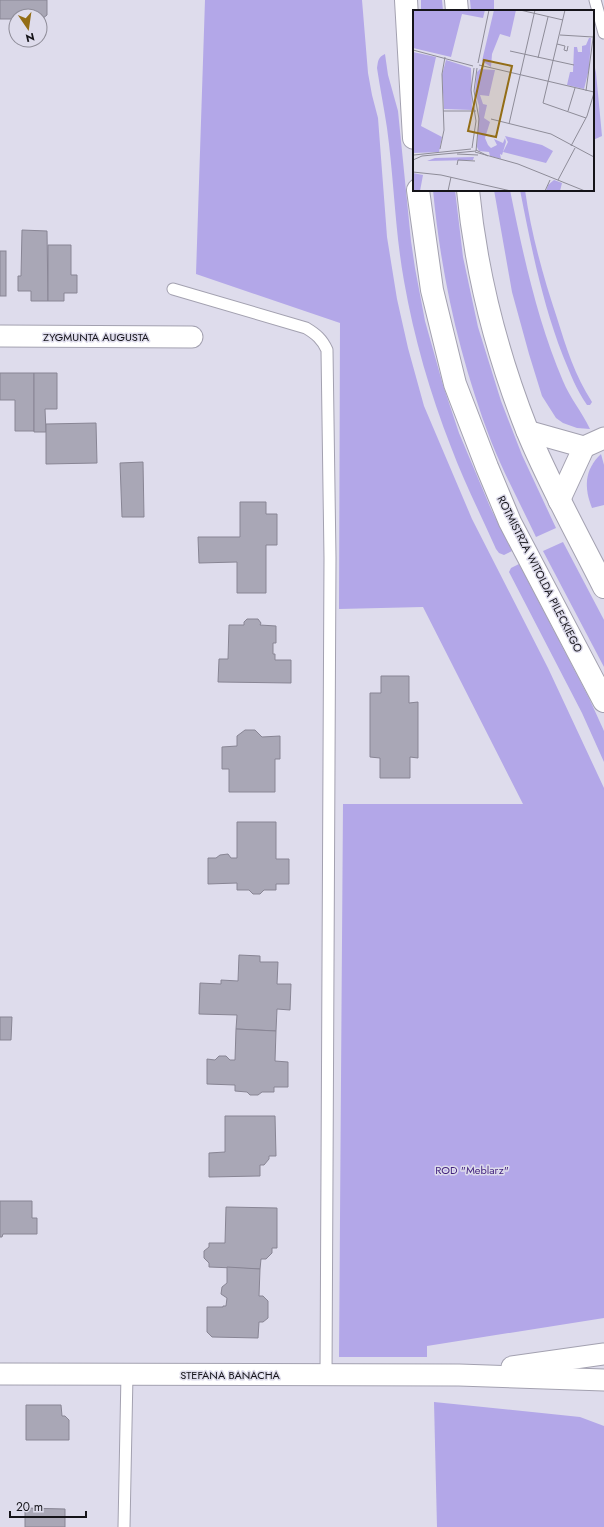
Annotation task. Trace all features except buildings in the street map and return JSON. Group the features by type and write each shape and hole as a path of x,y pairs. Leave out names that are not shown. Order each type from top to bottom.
{"main road":[{"path":"406,0 413,121"},
{"path":"456,0 457,10"},
{"name":"ROTMISTRZA WITOLDA PILECKIEGO","path":"418,191 432,290 455,384 510,522 604,701"},
{"path":"468,191 475,243 486,295 505,370 528,431 559,501 604,587"}],"street":[{"name":"ZYGMUNTA AUGUSTA","path":"0,336 192,337"},
{"path":"528,431 584,447 604,438"},
{"path":"559,501 584,447"},
{"name":"STEFANA BANACHA","path":"459,1375 604,1354"},
{"name":"STEFANA BANACHA","path":"0,1374 459,1375 604,1380"}],"lane":[{"path":"595,0 604,33"},
{"path":"173,289 306,328 322,341 327,354 330,577 326,1375"},
{"path":"124,1527 127,1374"}],"green space":[{"name":"ROD \"Meblarz\"","path":"205,0 362,0 368,73 378,118 387,237 397,299 408,348 424,406 472,519 548,668 604,788 604,1318 427,1346 427,1357 339,1357 343,804 523,804 423,607 339,609 340,323 196,274"},
{"path":"421,0 442,0 443,10 421,10"},
{"path":"470,0 494,0 494,10 471,10"},
{"path":"385,54 388,75 398,111 411,241 425,321 443,385 459,433 491,509 512,551 504,555 499,553 496,549 467,486 443,427 418,344 408,302 401,262 386,120 377,68 378,61"},
{"path":"594,63 596,73 602,136 594,140"},
{"path":"433,191 455,191 463,257 478,327 501,401 522,455 556,528 536,537 496,453 470,380 453,317 441,254"},
{"path":"494,191 510,191 538,311 554,358 566,387 590,429 577,428 563,423 556,418 542,396 512,292"},
{"path":"520,191 525,191 534,238 547,286 572,361 592,402 590,405 587,405 576,387 563,356 549,315 528,232"},
{"path":"601,454 604,465 604,505 592,508 589,501 587,480 591,466"},
{"path":"563,542 604,620 604,667 543,551"},
{"path":"519,564 589,698 604,731 604,762 582,713 509,572 511,568"},
{"path":"434,1402 580,1417 604,1426 604,1527 437,1527"}]}
